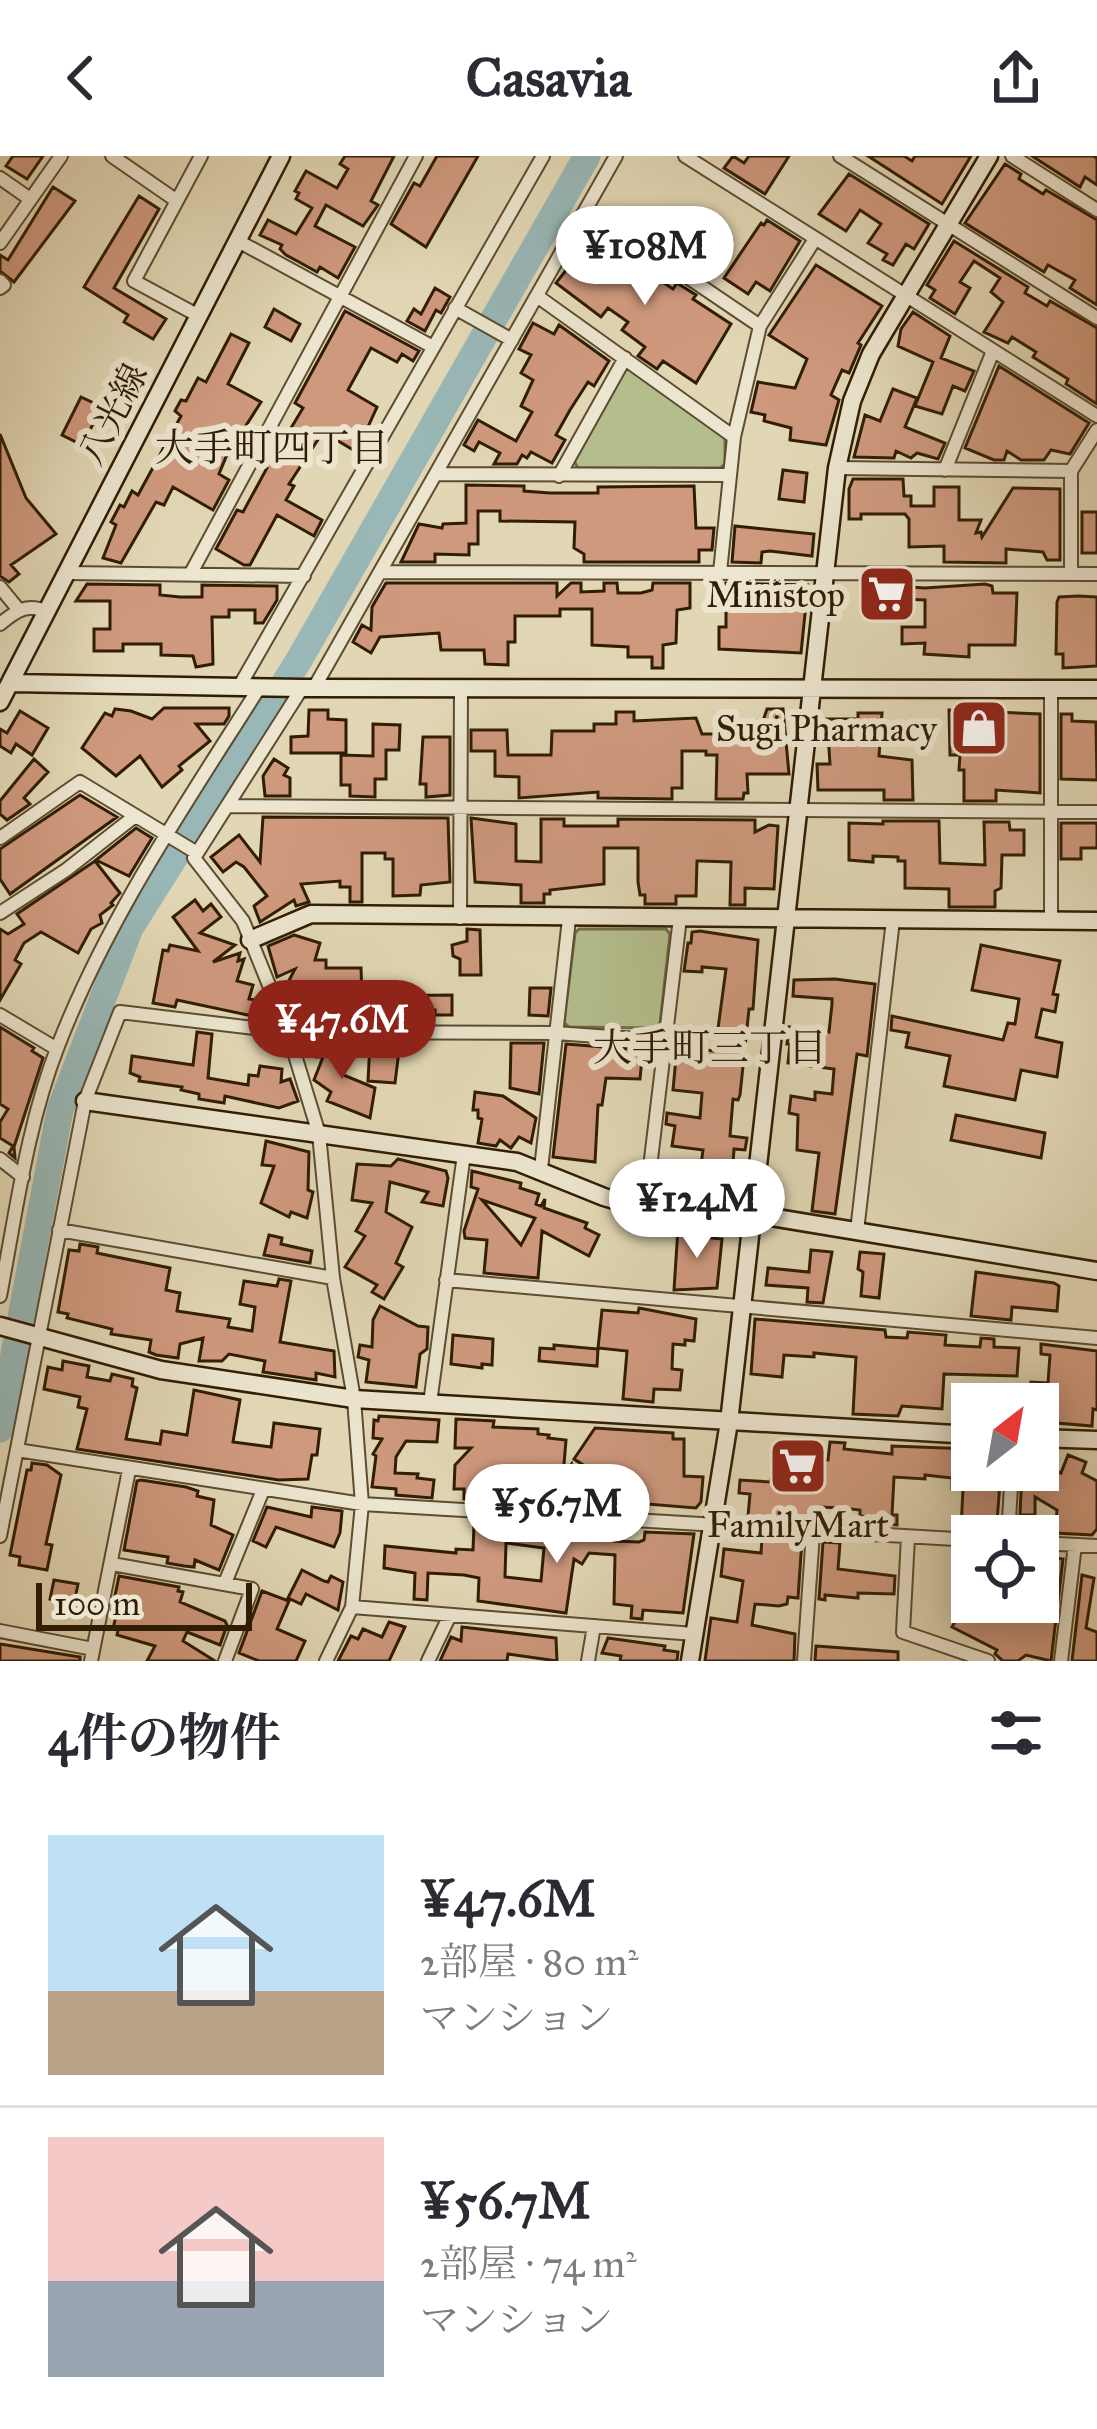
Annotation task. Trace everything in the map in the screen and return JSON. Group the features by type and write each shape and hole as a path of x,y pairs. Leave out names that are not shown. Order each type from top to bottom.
{"street":[{"path":"0,243 61,156"},
{"path":"112,156 177,201"},
{"path":"199,316 134,281 200,156"},
{"path":"191,573 416,156"},
{"path":"239,687 433,347 459,311 543,156"},
{"path":"326,1661 352,1607 362,1504 354,1399 333,1278 320,1134 288,1032 243,921 193,852 308,688 381,572 616,156"},
{"path":"685,156 1097,416"},
{"path":"840,156 1097,318"},
{"path":"690,1661 729,1422 837,468 852,401 871,354 989,156"},
{"path":"1012,156 1097,209"},
{"name":"八光線","path":"0,702 279,157"},
{"path":"0,178 30,200"},
{"path":"587,209 760,326"},
{"path":"720,572 734,437 760,326 815,239"},
{"path":"238,241 433,347"},
{"path":"537,296 734,437"},
{"path":"459,311 509,339"},
{"path":"945,470 993,350"},
{"path":"559,476 625,358"},
{"path":"1072,573 1071,471 1097,430"},
{"path":"837,468 1071,471"},
{"path":"436,474 729,475"},
{"path":"381,572 1097,574"},
{"path":"68,573 304,576"},
{"path":"0,587 17,610"},
{"path":"0,624 17,610 34,606 48,612"},
{"path":"11,683 259,688 1097,689"},
{"path":"460,918 461,687"},
{"path":"0,1296 5,1243 57,1048 113,920 170,837 259,688"},
{"path":"1051,689 1051,920"},
{"path":"0,838 80,782 193,852"},
{"path":"227,806 1097,812"},
{"path":"0,913 135,816"},
{"path":"250,940 311,914 1097,921"},
{"path":"645,1209 680,918"},
{"path":"541,1169 569,919"},
{"path":"856,1231 893,920"},
{"path":"0,1536 35,1336 85,1101 120,1012 288,1032 556,1034 665,1041"},
{"path":"0,1015 57,1048"},
{"path":"85,1101 464,1154 541,1169 604,1198 645,1209 735,1219 753,1214 1097,1271"},
{"path":"430,1402 464,1154"},
{"path":"0,1159 23,1177"},
{"path":"59,1231 333,1278"},
{"path":"446,1280 1097,1338"},
{"path":"1,1326 161,1370 354,1399 951,1434"},
{"path":"1059,1439 1097,1441"},
{"path":"17,1450 362,1504 951,1539"},
{"path":"0,1631 92,1655 129,1470"},
{"path":"225,1583 263,1490"},
{"path":"804,1661 813,1533"},
{"path":"908,1537 903,1632 988,1661"},
{"path":"1059,1545 1097,1546"},
{"path":"1061,1661 1075,1545"},
{"path":"112,1564 252,1589 227,1660"},
{"path":"352,1607 694,1634"},
{"path":"428,1661 450,1615"},
{"path":"588,1661 594,1626"}],"green space":[{"path":"630,369 725,438 725,464 720,468 578,468 573,459 624,370"},
{"path":"579,929 666,929 670,934 660,1024 655,1028 569,1027 564,1023"}],"building":[{"path":"13,156 43,156 27,179 6,166"},
{"path":"345,156 394,156 371,201 378,205 363,226 326,205 315,226 355,247 338,278 286,255 282,245 260,235 268,220 296,234 312,208 296,199 299,193 295,191 306,171 337,188 348,169 340,164"},
{"path":"437,156 478,156 426,247 391,224 414,183 420,186"},
{"path":"733,156 744,163 749,156 789,156 765,194 724,168"},
{"path":"868,156 904,156 912,161 915,156 971,156 942,204"},
{"path":"1032,156 1093,156 1097,158 1097,185 1085,177 1080,187"},
{"path":"1005,164 1043,194 1046,190 1097,220 1097,305 1070,288 1075,280 1048,265 1044,272 965,223"},
{"path":"849,174 929,224 914,249 906,244 893,265 883,260 887,254 868,243 881,224 860,210 846,231 819,214"},
{"path":"53,187 75,201 14,282 0,271 0,255 8,260"},
{"path":"139,196 159,209 114,288 166,319 153,339 124,322 128,315 84,287"},
{"path":"767,220 800,241 770,291 756,282 748,294 724,278"},
{"path":"587,228 617,242 612,252 634,267 630,274 651,289 658,279 673,289 677,283 731,324 696,383 663,361 657,369 638,356 645,347 622,330 628,322 608,308 601,317 556,283 582,250 577,247"},
{"path":"954,241 1028,287 1025,293 1047,306 1050,301 1097,328 1097,404 1033,357 1036,352 1012,337 1008,343 984,332 1003,302 991,292 1000,278 974,261 960,282 970,288 955,314 930,298 935,290 927,285"},
{"path":"816,265 882,306 858,343 849,373 842,370 831,395 839,400 826,445 790,440 791,428 751,412 758,382 795,388 807,359 769,335"},
{"path":"435,288 450,297 425,331 407,321 414,309 421,314"},
{"path":"274,309 300,324 291,341 265,327"},
{"path":"345,311 419,351 413,361 402,354 397,362 371,348 348,390 377,407 367,429 373,432 360,454 323,432 289,484 294,486 286,500 322,520 314,536 277,515 250,565 244,565 216,549 267,468 262,464 278,434 285,438 303,408 295,403"},
{"path":"913,312 950,336 941,358 974,371 965,391 953,386 942,414 915,406 933,362 898,346 901,329"},
{"path":"533,323 554,334 559,325 609,361 594,386 588,382 556,435 565,440 552,463 531,452 517,464 494,464 500,453 479,442 474,451 464,445 478,420 516,441 532,412 521,406 533,380 521,373 531,355 519,349"},
{"path":"231,334 249,343 228,384 261,402 226,457 219,474 229,480 213,510 173,487 164,505 156,502 121,563 103,558 120,505 124,507 132,491 138,495 181,416 175,411 181,400 186,401 198,378 206,382"},
{"path":"999,366 1089,423 1070,454 1051,450 1044,460 1021,460 1007,451 1004,460 994,460 965,448"},
{"path":"893,389 917,398 905,427 945,443 938,459 917,453 911,458 896,451 894,458 854,457 865,415 880,421"},
{"path":"81,397 102,407 82,445 62,435"},
{"path":"0,434 26,498 56,534 11,565 19,574 9,582 0,576"},
{"path":"783,470 807,473 804,502 779,499"},
{"path":"853,479 903,479 904,496 911,496 911,506 934,506 934,487 959,487 959,520 981,520 976,533 981,532 982,537 1013,488 1060,489 1060,560 1047,560 1043,552 1006,549 1006,563 944,562 944,546 909,547 905,514 861,514 861,519 849,519"},
{"path":"466,485 524,486 524,491 550,493 598,493 598,487 694,486 696,528 714,528 712,550 699,550 699,562 584,562 584,554 574,548 575,522 500,521 500,511 478,511 478,544 469,544 469,555 435,554 435,562 401,562 419,524 442,528 443,524 466,523"},
{"path":"1082,512 1097,512 1097,553 1082,553"},
{"path":"735,526 814,534 812,556 770,551 762,552 761,563 732,562"},
{"path":"386,583 557,583 557,596 571,583 581,583 581,592 604,591 604,583 617,583 618,593 641,593 652,590 653,583 690,583 690,608 677,610 676,643 663,645 663,668 652,668 652,657 628,657 628,647 592,645 592,609 560,609 560,616 515,616 515,642 508,642 508,665 485,664 484,650 441,650 439,633 380,637 371,653 353,642 362,625 371,630 372,607"},
{"path":"726,583 808,585 801,653 719,649 719,627 726,627"},
{"path":"87,584 160,585 160,595 180,597 202,597 202,585 277,586 277,600 263,623 255,623 255,610 229,610 229,617 212,617 213,664 196,667 193,656 161,655 161,644 123,644 123,651 94,651 94,629 110,629 110,601 76,601"},
{"path":"864,584 925,588 985,584 992,586 993,593 1017,593 1015,645 969,645 969,657 924,654 925,643 902,644 902,627 925,627 925,600 902,599 902,608 865,608"},
{"path":"1059,597 1097,597 1097,666 1063,668 1063,654 1056,654 1057,602"},
{"path":"164,708 229,708 229,716 224,724 196,724 210,741 162,787 140,756 116,776 82,748 105,713 131,711 152,719"},
{"path":"767,709 783,709 789,774 747,774 748,793 743,799 716,799 717,755 706,755 706,751 682,751 682,788 672,788 672,799 598,798 598,792 519,798 519,777 495,776 495,751 471,751 471,730 507,730 508,755 551,755 552,731 594,731 594,724 616,724 616,712 634,712 634,721 696,718 702,734 736,734 737,721 763,721"},
{"path":"309,710 328,710 328,719 346,720 346,753 291,753 291,737 308,736"},
{"path":"949,710 1040,714 1040,793 996,790 996,801 964,801 960,755 950,755"},
{"path":"20,711 48,728 32,755 16,744 11,753 0,746 0,729 7,733"},
{"path":"858,713 882,713 879,756 912,760 913,800 884,800 884,790 818,790 817,764 830,764 827,719 858,719"},
{"path":"1061,714 1072,714 1072,721 1096,722 1097,780 1061,779"},
{"path":"373,724 400,725 399,750 386,750 386,779 375,779 375,797 350,796 350,785 341,785 341,755 373,756"},
{"path":"423,737 450,737 450,795 426,797 426,784 420,784"},
{"path":"34,759 48,772 24,798 30,804 7,820 0,814 0,801"},
{"path":"274,759 288,768 284,775 290,778 290,796 265,796 263,776"},
{"path":"80,795 117,817 10,894 0,879 0,849"},
{"path":"263,817 448,818 450,882 421,885 420,895 393,896 393,859 385,859 385,853 362,853 362,902 350,902 350,887 340,887 340,881 301,884 309,902 296,906 294,900 260,922 254,906 267,896 244,867 236,862 223,872 211,857 239,835 260,862"},
{"path":"471,818 516,824 516,861 541,862 541,819 564,819 564,826 618,826 618,819 755,820 755,832 778,826 774,889 745,888 745,905 730,905 731,862 697,861 696,896 676,896 676,904 645,904 638,882 638,848 604,848 604,884 550,890 544,894 544,903 521,903 521,885 475,882"},
{"path":"939,821 940,863 985,865 984,822 1009,822 1010,830 1024,830 1024,855 1002,855 995,907 949,907 949,889 905,888 905,861 898,857 849,860 849,823"},
{"path":"1061,823 1097,823 1097,848 1081,848 1081,859 1061,859"},
{"path":"136,828 152,838 129,876 96,860"},
{"path":"95,861 120,893 100,915 102,923 91,929 78,953 41,932 24,943 15,960 21,964 0,1000 0,929 8,934 24,924 17,914"},
{"path":"195,900 203,911 211,904 221,917 200,933 235,945 213,962 240,953 238,961 244,959 237,981 253,985 249,999 264,1001 262,1018 177,1000 175,1007 153,1003 163,950 168,951 170,945 198,951 173,917"},
{"path":"467,929 480,930 481,975 460,975 460,959 453,956 452,945 467,941"},
{"path":"692,932 758,940 753,1009 749,1009 740,1095 733,1099 730,1136 747,1138 745,1150 734,1149 732,1177 741,1178 739,1197 727,1199 697,1195 703,1150 672,1146 675,1126 666,1124 667,1113 700,1118 702,1093 673,1090 677,1047 715,1051 726,969 684,971"},
{"path":"294,935 320,943 315,960 326,960 326,968 361,968 362,996 452,995 452,1015 398,1010 398,1015 351,1015 348,994 321,994 320,1007 304,1007 304,1016 293,1016 291,999 283,992 295,969 277,977 268,946"},
{"path":"981,945 1060,961 1053,994 1058,995 1055,1012 1042,1009 1036,1037 1062,1043 1057,1077 1021,1070 1015,1100 944,1086 950,1056 906,1047 909,1033 891,1030 892,1016 1003,1040 1008,1023 1015,1024 1019,999 972,990"},
{"path":"794,980 875,984 867,1056 857,1054 835,1214 812,1211 819,1153 797,1150 798,1115 789,1113 791,1096 815,1100 815,1092 832,1094 834,1069 788,1063 787,1044 789,1027 829,1032 832,999 793,996"},
{"path":"530,988 551,988 548,1016 529,1015"},
{"path":"0,1027 43,1058 14,1147 15,1158 9,1153 13,1146 0,1138 0,1122 8,1109 0,1104"},
{"path":"197,1032 212,1034 208,1078 248,1085 249,1075 258,1076 260,1066 282,1069 281,1082 290,1079 298,1101 279,1108 225,1096 224,1103 199,1099 199,1094 182,1087 139,1081 140,1077 130,1073 132,1056 193,1065"},
{"path":"316,1043 341,1043 341,1074 375,1088 370,1118 327,1101 331,1092 314,1080 323,1057 316,1057"},
{"path":"370,1043 400,1043 395,1083 368,1081"},
{"path":"511,1043 544,1043 539,1094 510,1088"},
{"path":"566,1044 653,1051 653,1058 642,1058 640,1079 606,1078 602,1105 598,1105 595,1162 553,1157"},
{"path":"475,1092 503,1096 536,1118 531,1143 519,1137 511,1148 500,1140 496,1146 478,1143 482,1119 473,1110"},
{"path":"956,1115 1045,1133 1041,1158 951,1140"},
{"path":"266,1141 309,1152 308,1190 313,1192 307,1218 291,1212 289,1217 261,1203 274,1166 262,1165"},
{"path":"398,1159 446,1171 448,1178 443,1206 422,1202 428,1192 390,1182 386,1212 412,1227 396,1263 403,1267 384,1299 372,1292 377,1285 345,1267 365,1236 356,1231 372,1203 352,1200 357,1164 391,1166"},
{"path":"472,1171 521,1183 520,1188 539,1194 536,1204 541,1206 545,1199 544,1208 587,1223 585,1228 599,1235 589,1256 542,1231 538,1278 484,1273 487,1240 465,1238 478,1189 471,1187","holes":["482,1200 535,1218 521,1245"]},
{"path":"678,1228 692,1229 691,1236 722,1239 717,1288 674,1290"},
{"path":"269,1235 282,1238 281,1244 312,1251 310,1263 264,1255"},
{"path":"80,1244 98,1247 97,1253 170,1268 166,1290 180,1293 177,1311 230,1319 228,1327 252,1331 255,1307 240,1304 244,1281 277,1286 279,1279 291,1281 280,1342 334,1351 335,1377 316,1373 316,1380 263,1372 265,1361 229,1354 222,1361 199,1361 203,1338 180,1344 178,1358 156,1355 149,1352 151,1340 111,1334 112,1329 67,1318 68,1314 58,1312 69,1250 79,1251"},
{"path":"811,1250 832,1252 823,1303 807,1302 808,1288 766,1285 768,1268 809,1272"},
{"path":"860,1252 884,1254 879,1298 861,1296"},
{"path":"976,1272 1054,1283 1059,1286 1057,1311 1012,1307 1011,1320 971,1316"},
{"path":"380,1306 428,1327 416,1387 366,1382 369,1360 358,1357 360,1345 372,1347 373,1320"},
{"path":"639,1308 696,1319 694,1341 673,1344 672,1369 682,1370 680,1390 654,1389 653,1402 623,1399 627,1351 598,1348 602,1310 638,1313"},
{"path":"755,1319 885,1330 886,1337 907,1338 908,1332 946,1335 945,1345 980,1347 981,1338 994,1339 994,1347 1019,1348 1017,1376 944,1374 942,1409 902,1406 898,1416 853,1414 856,1357 784,1355 782,1377 751,1374"},
{"path":"453,1335 493,1339 492,1365 451,1364"},
{"path":"1041,1344 1097,1351 1097,1410 1093,1409 1092,1426 1059,1423 1059,1383 1048,1383 1050,1355 1041,1354"},
{"path":"554,1345 598,1349 597,1366 539,1361 540,1348 554,1349"},
{"path":"63,1361 89,1366 87,1377 110,1381 112,1374 133,1379 132,1386 137,1388 126,1439 160,1444 162,1431 187,1435 194,1390 240,1400 233,1442 271,1447 274,1423 320,1429 308,1479 279,1480 77,1449 87,1409 78,1407 80,1397 44,1389 48,1367 62,1370"},
{"path":"379,1416 439,1420 437,1442 406,1441 396,1457 395,1473 434,1480 432,1498 372,1487 373,1454 382,1439 373,1438 374,1420"},
{"path":"456,1419 538,1429 538,1434 548,1438 566,1440 563,1476 571,1465 569,1487 622,1490 574,1459 595,1428 673,1433 673,1439 684,1439 684,1476 703,1477 701,1502 696,1508 623,1502 622,1509 464,1499 464,1489 454,1489 455,1465 471,1448 455,1448"},
{"path":"830,1442 845,1443 844,1449 892,1454 892,1446 951,1448 951,1478 894,1477 892,1515 897,1515 897,1525 842,1508 820,1507 819,1520 748,1516 750,1494 739,1493 740,1480 770,1482 778,1458 828,1460"},
{"path":"1068,1455 1086,1462 1082,1473 1097,1481 1097,1529 1092,1535 1059,1533 1057,1510 1035,1497 1035,1515 1020,1515 1021,1491 1059,1491"},
{"path":"32,1463 47,1465 61,1475 46,1544 52,1545 47,1570 19,1565 20,1557 10,1555"},
{"path":"137,1481 186,1487 214,1500 211,1525 233,1535 219,1570 195,1560 194,1567 184,1566 167,1563 168,1557 124,1550"},
{"path":"963,1491 999,1491 997,1515 962,1515"},
{"path":"267,1507 311,1517 312,1507 342,1511 334,1547 276,1527 266,1547 253,1541"},
{"path":"488,1522 615,1529 614,1541 639,1542 645,1532 694,1534 683,1613 643,1610 642,1619 631,1618 632,1606 614,1604 615,1555 589,1553 582,1564 574,1559 566,1613 478,1601 479,1578 464,1575 428,1573 427,1600 414,1599 415,1573 384,1568 385,1546 456,1553 456,1549 473,1550 474,1525 488,1526","holes":["506,1543 544,1548 541,1581 505,1577"]},
{"path":"762,1538 802,1540 798,1598 788,1597 787,1604 779,1606 755,1604 752,1625 795,1634 794,1661 705,1661 711,1618 737,1622 743,1581 721,1576 724,1549 761,1553"},
{"path":"823,1542 840,1543 838,1569 895,1576 894,1594 819,1599"},
{"path":"302,1570 324,1581 331,1576 343,1582 338,1610 306,1594 301,1604 288,1598"},
{"path":"1082,1575 1094,1578 1086,1628 1097,1632 1097,1661 1072,1661"},
{"path":"119,1576 179,1587 183,1592 180,1602 225,1621 220,1645 187,1632 183,1641 215,1661 147,1661 155,1646 117,1635 118,1630 113,1629 117,1611 112,1610"},
{"path":"54,1580 78,1584 74,1604 50,1599"},
{"path":"262,1591 289,1601 277,1629 305,1641 296,1661 259,1661 239,1653"},
{"path":"389,1622 405,1627 389,1661 338,1661 351,1636 358,1639 363,1629 382,1637"},
{"path":"954,1623 1055,1623 1051,1661 1026,1655 1018,1661 1003,1661 995,1654 997,1650 952,1627"},
{"path":"462,1627 556,1638 557,1661 508,1654 507,1661 440,1661 451,1637 461,1641"},
{"path":"608,1638 665,1646 664,1650 678,1652 677,1661 620,1661 621,1656 602,1653"},
{"path":"0,1644 80,1657 80,1661 0,1661"},
{"path":"816,1646 898,1652 898,1661 815,1661"}],"waterway":[{"path":"0,1429 60,1110 130,928 299,660 587,156"}],"place":[{"name":"Ministop","path":"887,594"},
{"name":"Sugi Pharmacy","path":"979,728"},
{"name":"FamilyMart","path":"798,1466"}],"district":[{"name":"大手町四丁目","path":"272,447"},
{"name":"大手町三丁目","path":"710,1047"}]}
